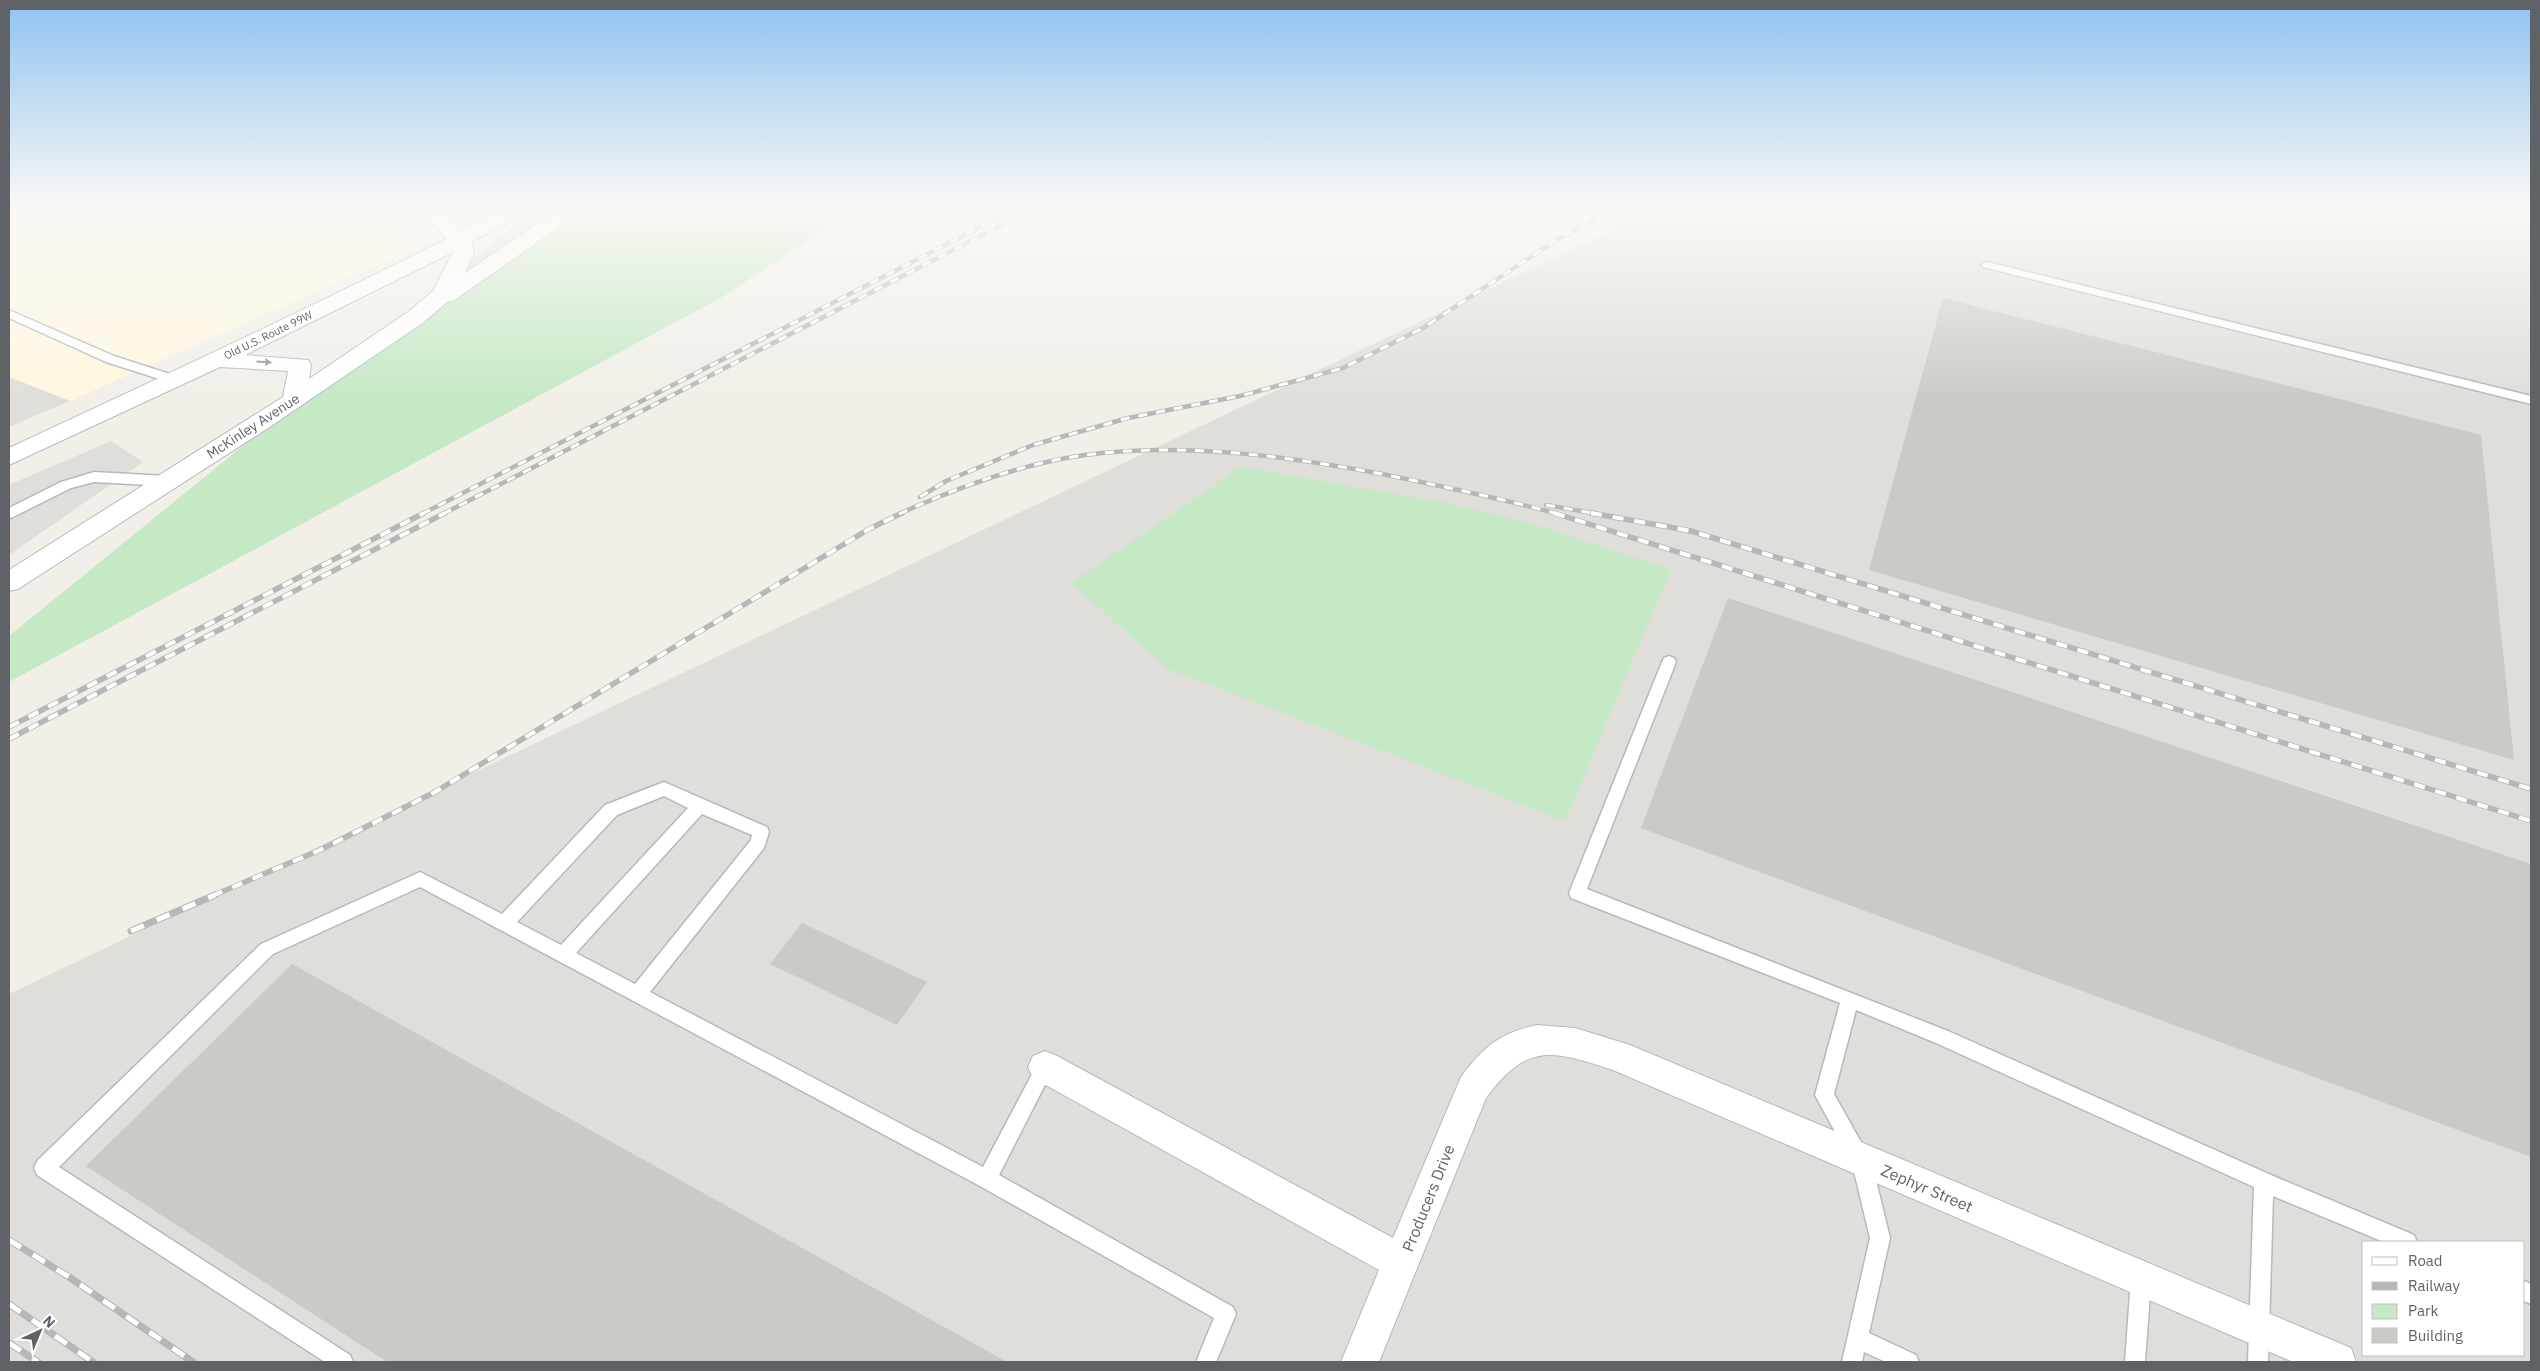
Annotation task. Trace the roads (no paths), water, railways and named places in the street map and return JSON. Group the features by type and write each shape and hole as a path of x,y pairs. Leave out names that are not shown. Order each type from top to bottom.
{"street":[{"name":"Old U.S. Route 99W","path":"9,457 175,380 397,271"},
{"name":"McKinley Avenue","path":"9,582 294,399 429,307 445,290 457,271"},
{"path":"429,307 482,271"},
{"path":"216,360 300,365 298,387 294,399"},
{"name":"Zephyr Street","path":"1513,1046 1544,1038 1578,1042 1618,1056 2141,1279 2258,1346 2337,1362"},
{"name":"Producers Drive","path":"1360,1362 1472,1088 1482,1073 1505,1050 1513,1046"},
{"path":"1045,1066 1401,1262"}],"lane":[{"path":"2015,271 2531,400"},
{"path":"9,314 110,359 175,380"},
{"path":"9,514 66,485 94,477 167,481"},
{"path":"1669,662 1577,893 1850,999 1942,1037 2264,1182 2405,1241"},
{"path":"505,924 611,810 664,790 760,832 758,843 638,994"},
{"path":"563,954 700,806"},
{"path":"342,1362 44,1168 267,949 420,879 987,1180 1226,1314 1206,1362"},
{"path":"1850,999 1824,1095 1861,1160 1880,1238 1852,1362"},
{"path":"987,1180 1045,1066"},
{"path":"2258,1346 2264,1182"},
{"path":"2135,1362 2141,1279"},
{"path":"1857,1338 1909,1362"}],"railway":[{"path":"422,514 895,271"},
{"path":"443,514 912,271"},
{"path":"920,497 946,481 1033,445 1128,418 1240,396 1343,368 1423,328 1509,271"},
{"path":"899,514 967,486 1037,464 1085,455 1122,451 1160,450 1234,453 1345,467 1470,492 1554,513"},
{"path":"1546,505 1598,514"},
{"path":"9,727 424,513"},
{"path":"9,739 445,513"},
{"path":"212,896 320,850 435,792 869,529 902,513"},
{"path":"1554,513 1558,514"},
{"path":"1554,513 2531,821"},
{"path":"1591,513 1691,531 2531,789"},
{"path":"131,931 215,895"},
{"path":"9,1240 69,1277 193,1362"},
{"path":"9,1304 93,1362"},
{"path":"9,1343 38,1362"}]}
